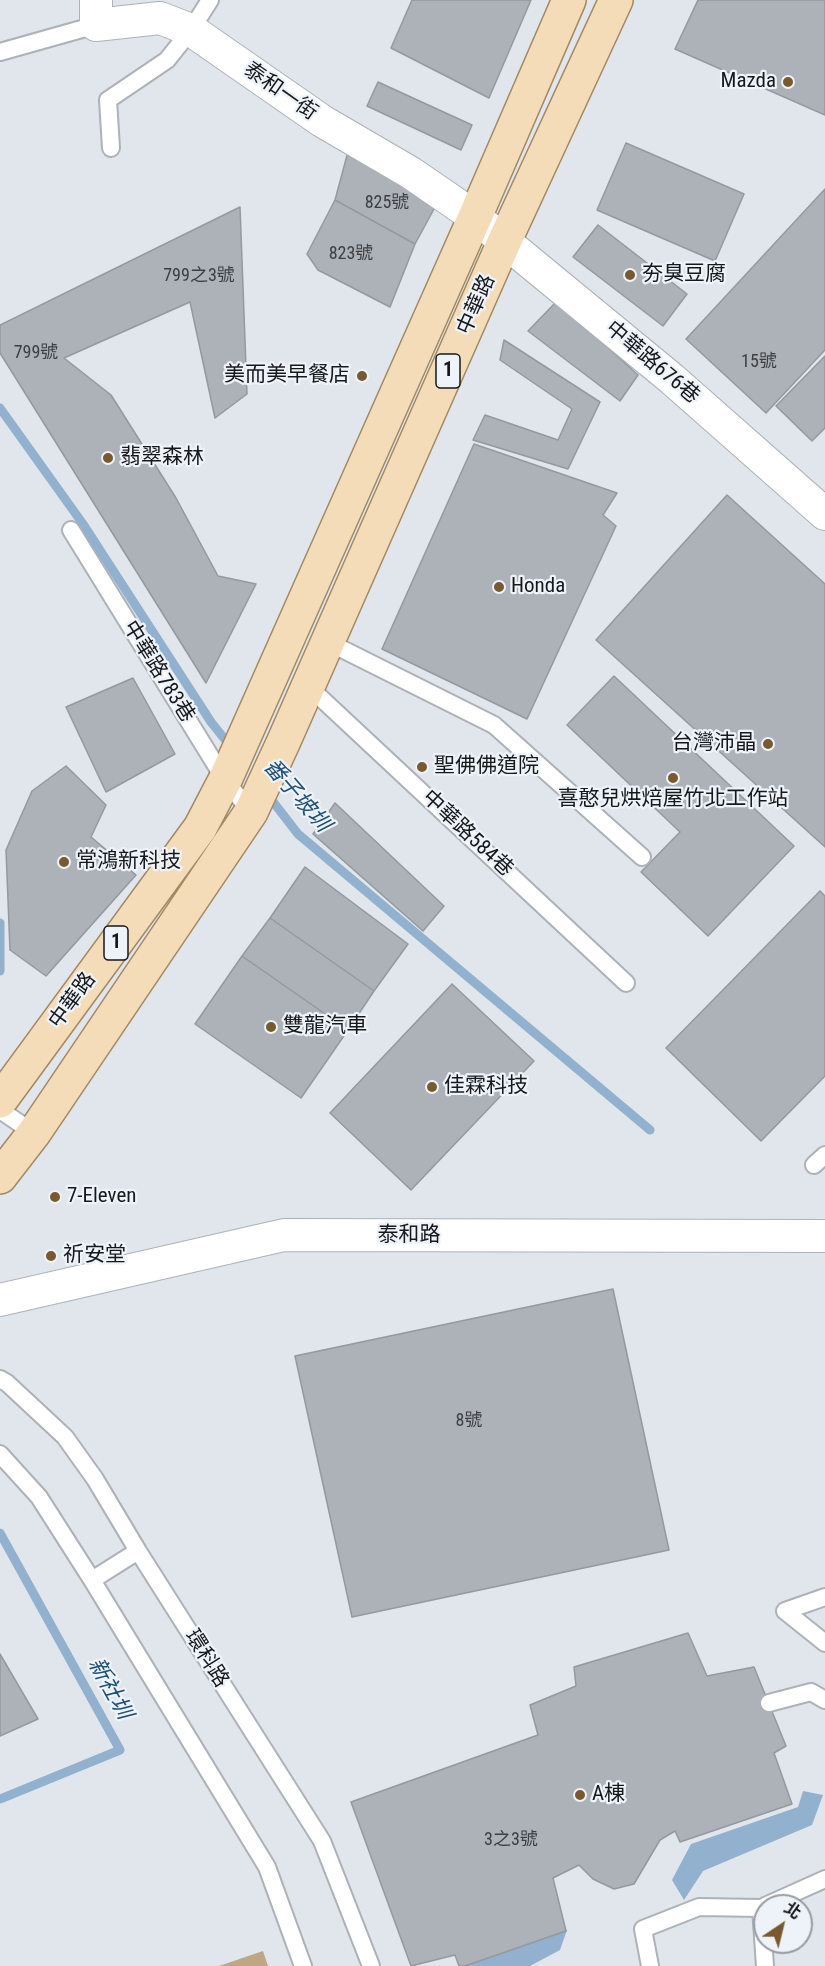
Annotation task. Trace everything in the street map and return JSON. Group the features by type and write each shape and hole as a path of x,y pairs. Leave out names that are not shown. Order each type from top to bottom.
{"main road":[{"name":"中華路","path":"0,1101 200,828 225,780 476,217 569,0"},
{"name":"中華路","path":"34,1133 250,812 283,743 505,240 616,0"},
{"name":"1","path":"0,1177 34,1133"}],"street":[{"name":"泰和一街","path":"96,12 160,18 191,30 322,121 411,173 476,217"},
{"name":"中華路676巷","path":"476,217 672,379 825,514"},
{"name":"泰和路","path":"0,1300 284,1236 825,1236"}],"lane":[{"path":"111,148 108,99 167,60 191,30 210,0"},
{"path":"0,52 96,12"},
{"name":"中華路783巷","path":"70,530 225,780 250,812"},
{"path":"328,642 494,725 642,857"},
{"name":"中華路584巷","path":"308,686 626,983"},
{"path":"0,1110 34,1133"},
{"name":"環科路","path":"0,1379 65,1437 95,1479 138,1551 322,1841 371,1966"},
{"path":"0,1454 39,1497 267,1867 303,1966"},
{"path":"92,1580 138,1551"},
{"path":"825,1597 785,1611 825,1642"},
{"path":"769,1703 811,1692 825,1700"},
{"path":"792,1894 825,1879"},
{"path":"650,1966 643,1929 699,1907 753,1907"}],"shaded area":[{"path":"263,1951 268,1966 219,1966"}],"water":[{"path":"803,1791 823,1795 812,1825 703,1871 684,1900 672,1880 691,1844 798,1807"},
{"path":"567,1930 560,1950 530,1966 465,1966"}],"building":[{"path":"412,0 531,0 489,98 391,48"},
{"name":"Mazda","path":"698,0 825,0 825,115 675,49"},
{"path":"378,82 472,125 461,150 367,106"},
{"path":"626,143 744,194 715,261 597,210"},
{"path":"349,148 440,198 415,244 335,200"},
{"path":"825,189 825,350 766,413 686,339"},
{"path":"335,200 415,244 390,307 318,270 307,254"},
{"name":"翡翠森林","path":"240,207 247,394 215,418 190,302 64,358 111,395 176,498 218,576 256,584 206,683 0,353 0,325"},
{"name":"夯臭豆腐","path":"598,225 687,294 663,326 573,257"},
{"path":"557,301 638,375 620,401 528,331"},
{"path":"504,340 600,402 568,469 473,440 485,415 558,440 572,409 500,360"},
{"path":"825,356 825,428 812,441 776,406"},
{"name":"Honda","path":"474,444 617,493 603,515 616,526 527,719 382,649"},
{"name":"台灣沛晶","path":"727,495 825,584 825,847 596,640"},
{"name":"喜憨兒烘焙屋竹北工作站","path":"614,676 794,846 708,936 641,872 680,832 567,725"},
{"path":"133,678 175,754 106,792 66,707"},
{"name":"常鴻新科技","path":"66,766 106,805 91,837 136,875 46,976 10,950 6,850 32,791"},
{"path":"335,803 444,906 423,931 313,834"},
{"path":"305,867 408,944 374,991 270,918"},
{"path":"820,891 825,896 825,1076 761,1141 666,1048"},
{"path":"270,918 374,991 348,1030 242,956"},
{"name":"雙龍汽車","path":"242,956 348,1030 301,1098 195,1024"},
{"name":"佳霖科技","path":"452,984 534,1061 411,1190 330,1113"},
{"path":"613,1289 669,1550 352,1617 295,1356"},
{"name":"A棟","path":"688,1633 707,1676 754,1667 786,1746 774,1753 792,1804 680,1842 675,1831 660,1840 634,1884 614,1889 593,1879 579,1865 553,1878 566,1931 465,1966 459,1966 455,1955 411,1966 351,1802 538,1735 530,1705 576,1686 574,1667"},
{"path":"0,1654 38,1719 0,1736"}],"waterway":[{"name":"番子坡圳","path":"0,408 83,524 211,722 231,747"},
{"name":"番子坡圳","path":"267,794 298,834 650,1130"},
{"path":"0,923 0,971"},
{"name":"新社圳","path":"0,1533 120,1750 0,1799"}],"place":[{"name":"Mazda","path":"788,82"},
{"name":"夯臭豆腐","path":"630,275"},
{"name":"美而美早餐店","path":"362,376"},
{"name":"翡翠森林","path":"108,458"},
{"name":"Honda","path":"499,587"},
{"name":"台灣沛晶","path":"768,744"},
{"name":"聖佛佛道院","path":"422,767"},
{"name":"喜憨兒烘焙屋竹北工作站","path":"673,778"},
{"name":"常鴻新科技","path":"64,862"},
{"name":"雙龍汽車","path":"271,1027"},
{"name":"佳霖科技","path":"432,1087"},
{"name":"7-Eleven","path":"55,1197"},
{"name":"祈安堂","path":"51,1256"},
{"name":"A棟","path":"580,1795"}]}
